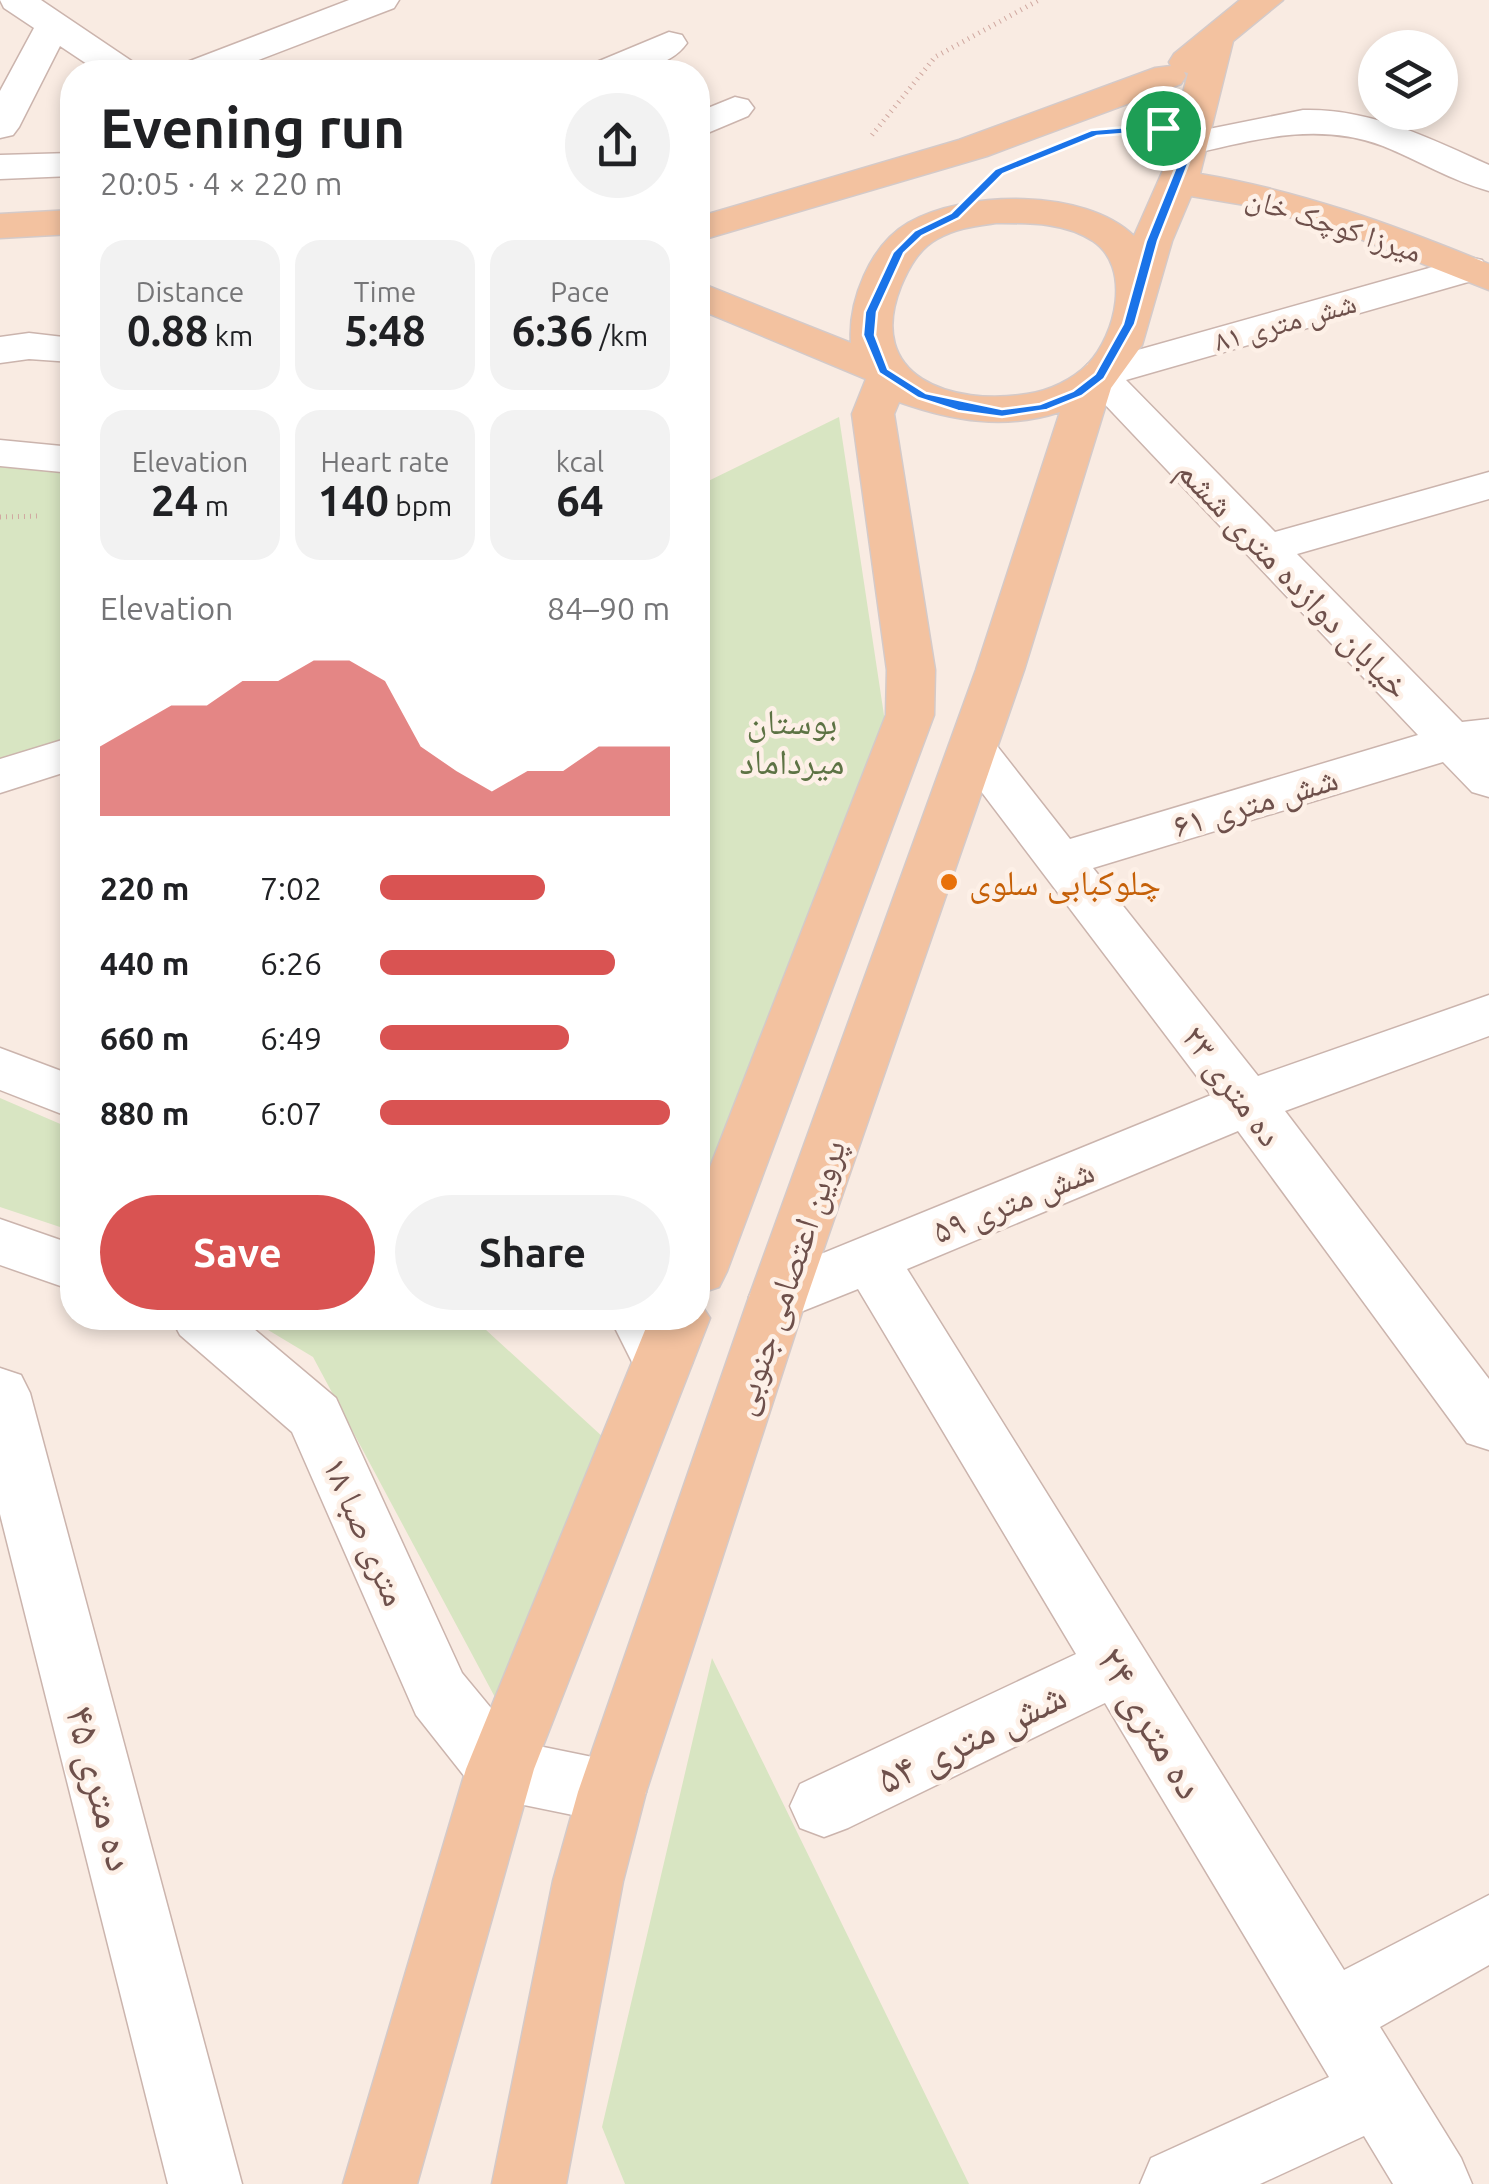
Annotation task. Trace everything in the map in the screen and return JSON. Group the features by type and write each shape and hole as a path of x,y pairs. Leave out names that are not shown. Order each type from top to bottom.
{"main road":[{"path":"710,1240 910,715 911,670 873,414 886,373 869,335 880,285 898,252 946,219 999,172 1126,129 1144,101 1168,76 1265,0"},
{"path":"710,299 886,373 922,396 958,407 1002,413 1042,407 1078,394 1098,377 1124,336 1152,241 1183,161 1215,40"},
{"path":"710,226 974,148 1168,76"},
{"name":"میرزا کوچک خان","path":"1126,129 1178,132 1183,161 1256,196 1482,264"},
{"path":"710,247 865,223 946,219 989,210 1027,211 1068,216 1102,231 1125,248 1137,293"},
{"path":"0,226 60,223"},
{"name":"پروین اعتصامی جنوبی","path":"529,2184 588,1881 612,1792 778,1297 1098,377"},
{"path":"380,2184 500,1769 661,1333"}],"street":[{"path":"17,0 106,60"},
{"path":"226,60 381,0"},
{"path":"0,128 54,23"},
{"path":"631,60 669,43"},
{"path":"710,120 735,108"},
{"path":"1183,161 1261,127 1336,121 1403,142 1489,179"},
{"path":"0,166 60,165"},
{"name":"شش متری ۸۱","path":"1098,377 1482,264"},
{"path":"0,350 30,346 60,349"},
{"name":"خیابان دوازده متری ششم","path":"1098,377 1268,548 1470,737 1489,780"},
{"path":"0,453 60,459"},
{"path":"1268,548 1489,485"},
{"name":"شش متری ۶۱","path":"1059,860 1470,737"},
{"name":"ده متری ۲۳","path":"972,748 1480,1397"},
{"path":"0,776 60,757"},
{"name":"شش متری ۵۹","path":"778,1297 1248,1103 1489,1015"},
{"path":"0,1068 60,1092"},
{"path":"0,1242 60,1263"},
{"name":"ده متری ۲۴","path":"870,1259 1435,2184"},
{"name":"متری صبا ۱۸","path":"215,1330 315,1416 438,1694 500,1769"},
{"name":"ده متری ۴۵","path":"0,1393 205,2184"},
{"name":"شش متری ۵۴","path":"824,1806 1118,1665"},
{"path":"500,1769 612,1792"},
{"path":"1332,2015 1489,1928"},
{"path":"1177,2184 1378,2092"}],"path":[{"path":"864,181 862,147 935,58 1039,0"},
{"path":"0,517 41,516"}],"green space":[{"name":"بوستان میرداماد","path":"839,417 890,755 710,1196 710,480"},
{"path":"0,460 60,466 60,748 0,766"},
{"path":"0,1098 60,1124 60,1227 0,1207"},
{"path":"268,1330 486,1330 604,1438 497,1701 313,1357"},
{"path":"712,1658 969,2184 625,2184 602,2127"}],"place":[{"name":"چلوکبابی سلوی","path":"949,882"}],"route":[{"path":"1163,128 1178,132 1187,144 1186,157 1152,241 1129,324 1100,376 1078,394 1042,407 1002,413 958,407 922,396 883,370 869,335 871,312 898,252 918,233 955,216 999,172 1095,132 1163,128"}]}
